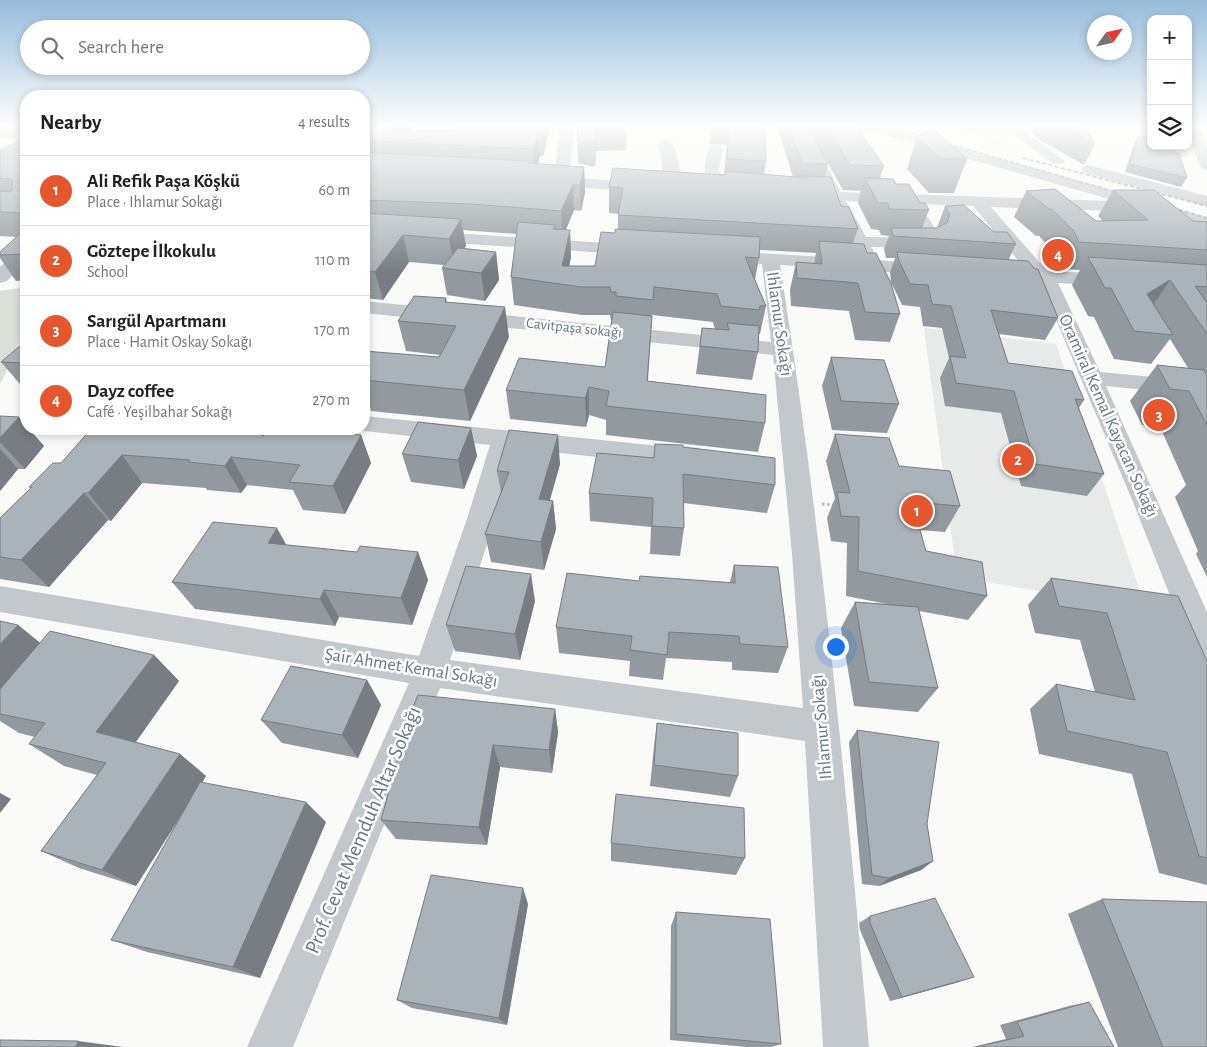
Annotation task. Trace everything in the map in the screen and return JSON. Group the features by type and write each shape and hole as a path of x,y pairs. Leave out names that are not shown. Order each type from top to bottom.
{"street":[{"path":"561,182 562,175"},
{"path":"672,175 673,178 695,189"},
{"path":"695,189 698,175"},
{"path":"695,189 707,175"},
{"path":"824,175 873,266 886,297"},
{"path":"1042,175 1207,223"},
{"path":"1110,175 1207,201"},
{"path":"529,180 734,191"},
{"path":"781,194 1153,207"},
{"name":"Oramiral Kemal Kayacan Sokağı","path":"978,202 1044,276 1054,292 1093,378 1207,649"},
{"path":"860,242 928,243 931,240 931,236 922,221"},
{"path":"370,232 651,251"},
{"path":"701,254 949,271"},
{"path":"0,276 20,257"},
{"name":"Ihlamur Sokağı","path":"770,259 784,350 788,468 801,502 822,727 846,1047"},
{"path":"987,273 1130,281"},
{"name":"Cavitpaşa sokağı","path":"370,308 784,350"},
{"path":"1093,378 1207,389"},
{"path":"370,425 709,460"},
{"name":"Prof. Cevat Memduh Altar Sokağı","path":"270,1047 430,672 481,519 504,439"},
{"name":"Şair Ahmet Kemal Sokağı","path":"0,599 430,672 822,727"}],"path":[{"path":"801,502 838,505"}],"shaded area":[{"path":"20,288 20,345 0,384 0,291"},
{"path":"924,328 1056,344 1146,609 957,577"}],"building":[{"path":"0,175 20,175 20,213 0,212 0,191 10,192 12,190 12,181 11,179 0,178"},
{"path":"370,175 582,175 580,185 573,185 561,211 471,204 370,200"},
{"path":"612,175 771,175 807,178 806,176 831,177 841,206 849,207 858,229 618,215 623,188 609,187"},
{"path":"1174,175 1186,175 1187,178"},
{"path":"865,178 893,179 896,184 909,184 920,203 925,203 929,210 889,209 888,203 878,203"},
{"path":"1055,189 1096,221 1148,220 1113,190 1154,190 1193,221 1207,222 1207,250 1079,242 1073,230 1052,209 1049,209 1026,191"},
{"path":"964,205 994,232 1007,232 1016,244 893,236 891,228 936,228 947,223 950,214 945,206"},
{"path":"370,213 461,219 449,239 403,235 375,272 370,272"},
{"path":"518,222 555,225 553,229 570,230 562,266 595,266 601,232 615,233 615,229 760,237 759,258 745,257 766,306 760,306 759,310 721,306 717,294 654,287 653,300 616,296 616,292 611,292 610,287 581,287 511,277"},
{"path":"20,234 20,254 0,255 0,252"},
{"path":"819,241 864,244 867,253 876,253 891,283 900,314 865,312 858,283 797,278 796,262 822,264"},
{"path":"458,248 496,252 481,273 442,268"},
{"path":"897,252 1028,261 1035,269 1038,269 1058,318 991,310 1008,363 1072,371 1084,400 1075,399 1104,474 1035,464 1014,391 956,383 950,356 966,358 951,306 932,304 928,285 910,284 899,261"},
{"path":"1088,257 1207,265 1207,287 1195,286 1207,303 1207,334 1170,280 1147,294 1173,335 1134,331 1111,288 1105,288"},
{"path":"414,296 446,298 445,302 505,307 464,390 370,381 370,351 439,357 456,326 398,321"},
{"path":"613,312 652,316 647,381 766,395 765,423 606,406 609,391 589,387 585,398 506,390 519,358 605,367"},
{"path":"727,323 759,326 758,352 700,346 702,328 729,330"},
{"path":"20,346 20,363 1,362"},
{"path":"831,357 884,360 899,404 841,401"},
{"path":"1157,365 1204,370 1207,376 1207,425 1189,391 1170,389"},
{"path":"0,416 19,417 0,438"},
{"path":"418,422 471,428 458,460 402,454"},
{"path":"509,430 558,435 539,499 553,501 541,542 485,534 509,472 497,471"},
{"path":"835,434 889,438 899,466 950,471 960,506 912,502 926,551 982,562 987,596 858,571 859,517 841,516 837,492 850,493"},
{"path":"86,435 361,435 333,486 289,482 300,465 231,457 225,466 189,462 190,460 122,455 88,493 84,493 21,560 0,557 0,518 32,487 29,487 53,463 61,463"},
{"path":"655,444 683,445 683,447 775,458 775,485 683,474 684,528 652,526 653,498 589,493 597,453 654,458"},
{"path":"213,522 277,528 268,543 357,552 360,546 418,552 401,598 324,590 320,599 172,582"},
{"path":"734,565 778,567 788,647 740,644 739,636 669,632 667,655 630,650 632,636 556,627 567,573 639,581 640,576 735,583"},
{"path":"466,566 531,574 515,634 446,625"},
{"path":"1051,578 1178,596 1207,661 1207,858 1199,856 1167,752 1067,731 1056,684 1135,700 1107,613 1059,606"},
{"path":"855,602 918,607 938,688 869,682"},
{"path":"0,621 18,625 0,644"},
{"path":"50,631 154,655 96,732 180,754 102,870 41,851 106,763 29,744 45,723 0,714 0,689"},
{"path":"291,666 367,680 342,735 261,720"},
{"path":"418,695 555,709 549,750 493,745 479,827 381,820 404,736 401,736"},
{"path":"657,723 738,733 738,776 654,765"},
{"path":"857,730 939,742 927,824 933,861 889,878 872,875"},
{"path":"200,782 306,802 233,967 111,940"},
{"path":"616,794 744,808 745,858 611,843"},
{"path":"431,875 523,888 499,1018 397,1000"},
{"path":"935,898 974,977 902,997 870,923 870,916"},
{"path":"1102,899 1207,902 1207,1047 1163,1047"},
{"path":"676,912 770,919 781,1044 676,1034"},
{"path":"1089,1002 1114,1047 976,1047 1024,1036 1017,1022"},
{"path":"0,1040 78,1041 76,1047 0,1047"}],"railway":[{"path":"1056,175 1126,195"},
{"path":"1088,175 1207,206"},
{"path":"1166,206 1207,218"}],"place":[{"name":"Dayz coffee","path":"1058,255"},
{"name":"Sarıgül Apartmanı","path":"1159,415"},
{"name":"Göztepe İlkokulu","path":"1018,460"},
{"name":"Ali Refik Paşa Köşkü","path":"917,511"}]}
